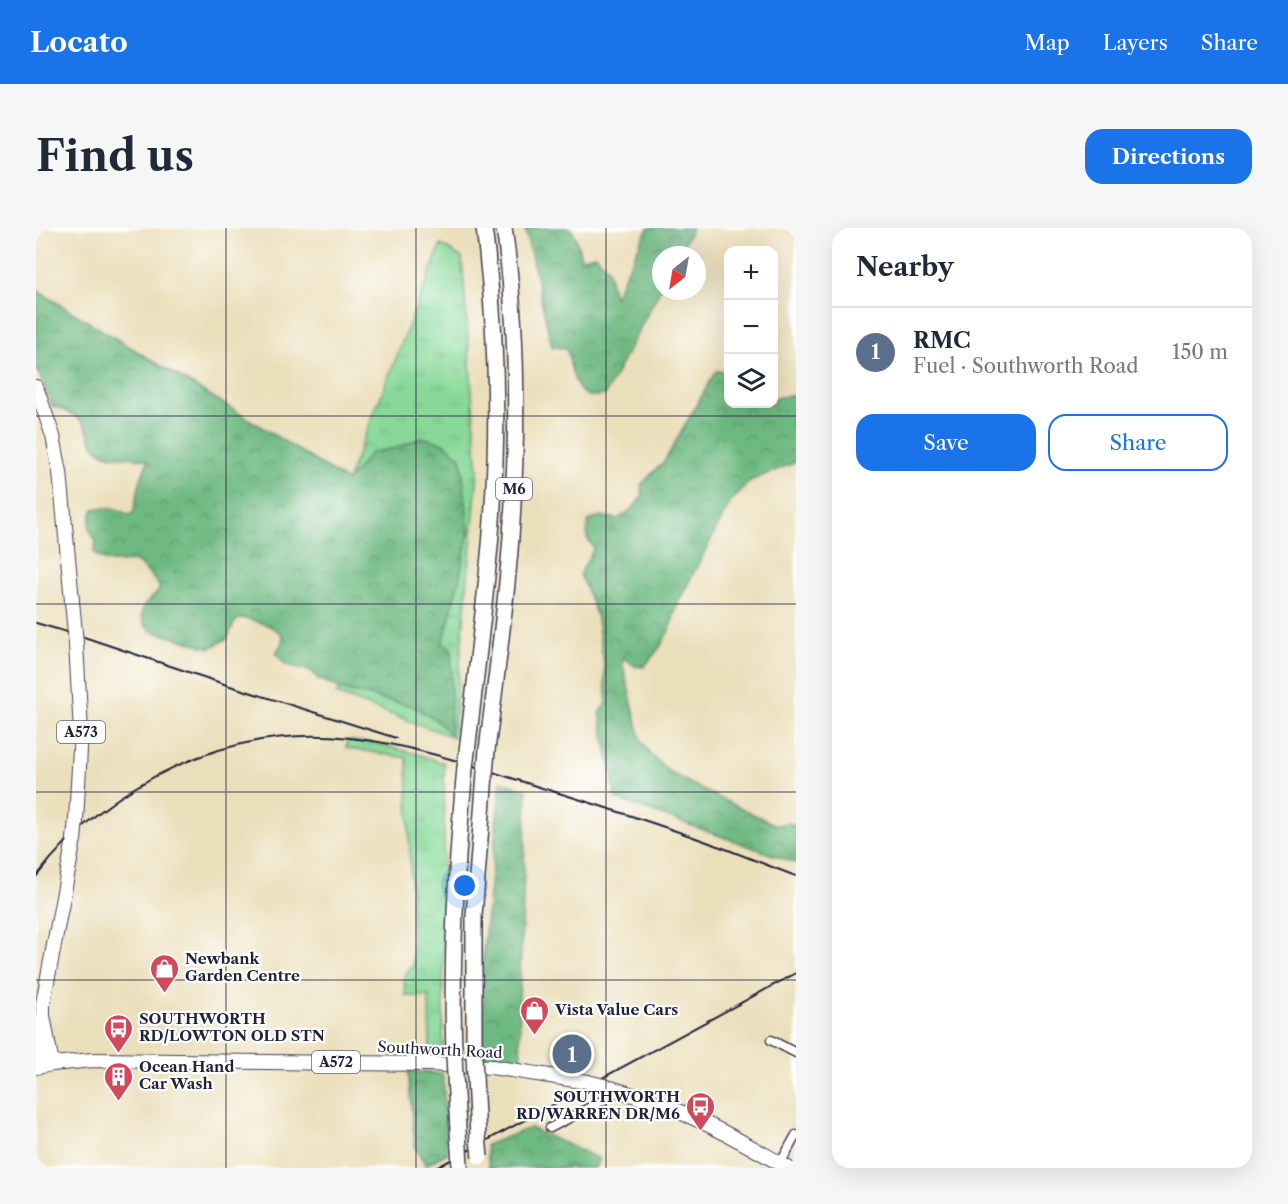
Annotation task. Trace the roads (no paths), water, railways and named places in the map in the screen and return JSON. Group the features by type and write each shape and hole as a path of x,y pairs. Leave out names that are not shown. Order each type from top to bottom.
{"highway":[{"name":"M6","path":"460,1168 454,1054 455,906 465,768 488,565 494,471 495,353 484,228"},
{"name":"M6","path":"480,1162 474,1055 474,916 485,774 511,539 515,474 515,351 504,228"}],"main road":[{"name":"A573","path":"36,387 51,428 60,472 81,732 74,839 44,1004 43,1016 52,1064"},
{"name":"A573","path":"37,1067 38,1029 43,1016"},
{"name":"Southworth Road","path":"37,1067 105,1060 428,1064 492,1067 608,1087 694,1119 784,1166"}],"street":[{"path":"771,1040 796,1053"},
{"path":"550,1128 604,1100 608,1087"},
{"path":"784,1166 796,1135"}],"railway":[{"path":"36,623 396,738"},
{"path":"36,877 65,843 99,813 135,788 175,767 217,751 260,740 305,736 374,741 446,758 665,827 796,876"},
{"path":"436,1168 796,973"}],"place":[{"name":"Newbank Garden Centre","path":"164,994"},
{"name":"Vista Value Cars","path":"534,1036"},
{"name":"SOUTHWORTH RD/LOWTON OLD STN","path":"118,1054"},
{"name":"RMC","path":"572,1054"},
{"name":"Ocean Hand Car Wash","path":"118,1102"},
{"name":"SOUTHWORTH RD/WARREN DR/M6","path":"701,1132"}]}
